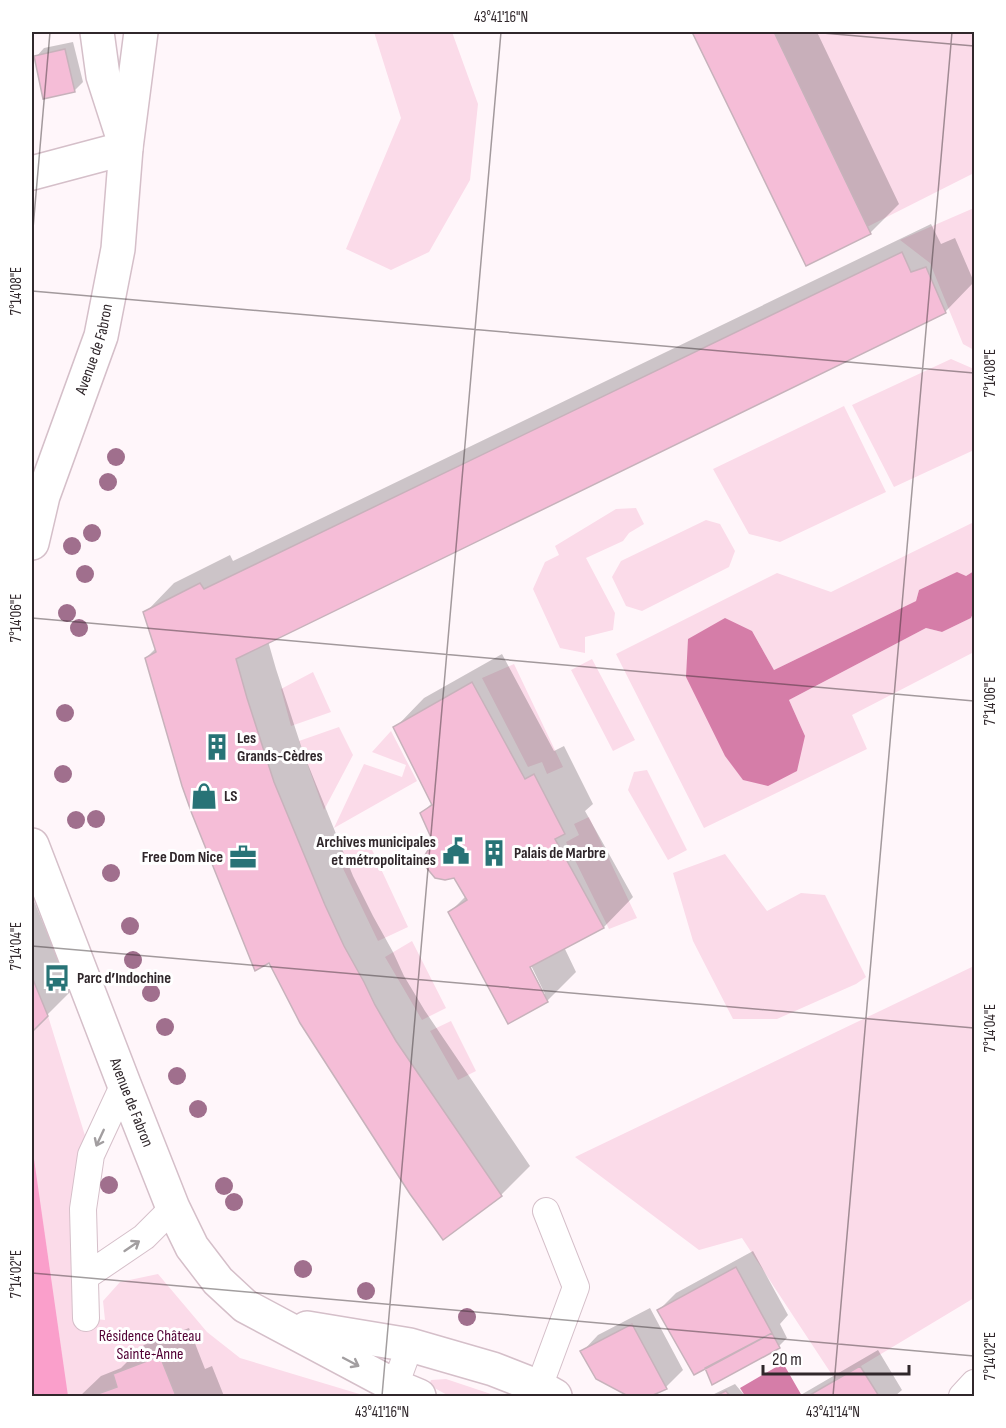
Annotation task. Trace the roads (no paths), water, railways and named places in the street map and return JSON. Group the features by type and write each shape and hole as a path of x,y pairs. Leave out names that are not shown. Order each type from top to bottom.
{"street":[{"name":"Avenue de Fabron","path":"97,32 103,76 126,148"},
{"name":"Avenue de Fabron","path":"32,543 38,496 100,336 118,249 126,148 141,32"},
{"path":"32,173 126,148"},
{"name":"Avenue de Fabron","path":"32,845 173,1208 192,1247 218,1281 245,1306 407,1391"},
{"name":"Avenue de Fabron","path":"281,1324 410,1345 493,1369 547,1392"}],"lane":[{"path":"86,1318 83,1209 92,1155 124,1084"},
{"path":"85,1277 144,1237 173,1208"},
{"path":"546,1211 576,1287 547,1392"},
{"path":"407,1391 410,1345"},
{"path":"962,1396 975,1383"}],"place":[{"name":"Les Grands-Cèdres","path":"217,747"},
{"name":"LS","path":"204,796"},
{"name":"Archives municipales et métropolitaines","path":"456,851"},
{"name":"Palais de Marbre","path":"494,853"},
{"name":"Free Dom Nice","path":"243,857"},
{"name":"Parc d’Indochine","path":"57,978"}],"park label":[{"name":"Résidence Château Sainte-Anne","path":"150,1345"}]}
